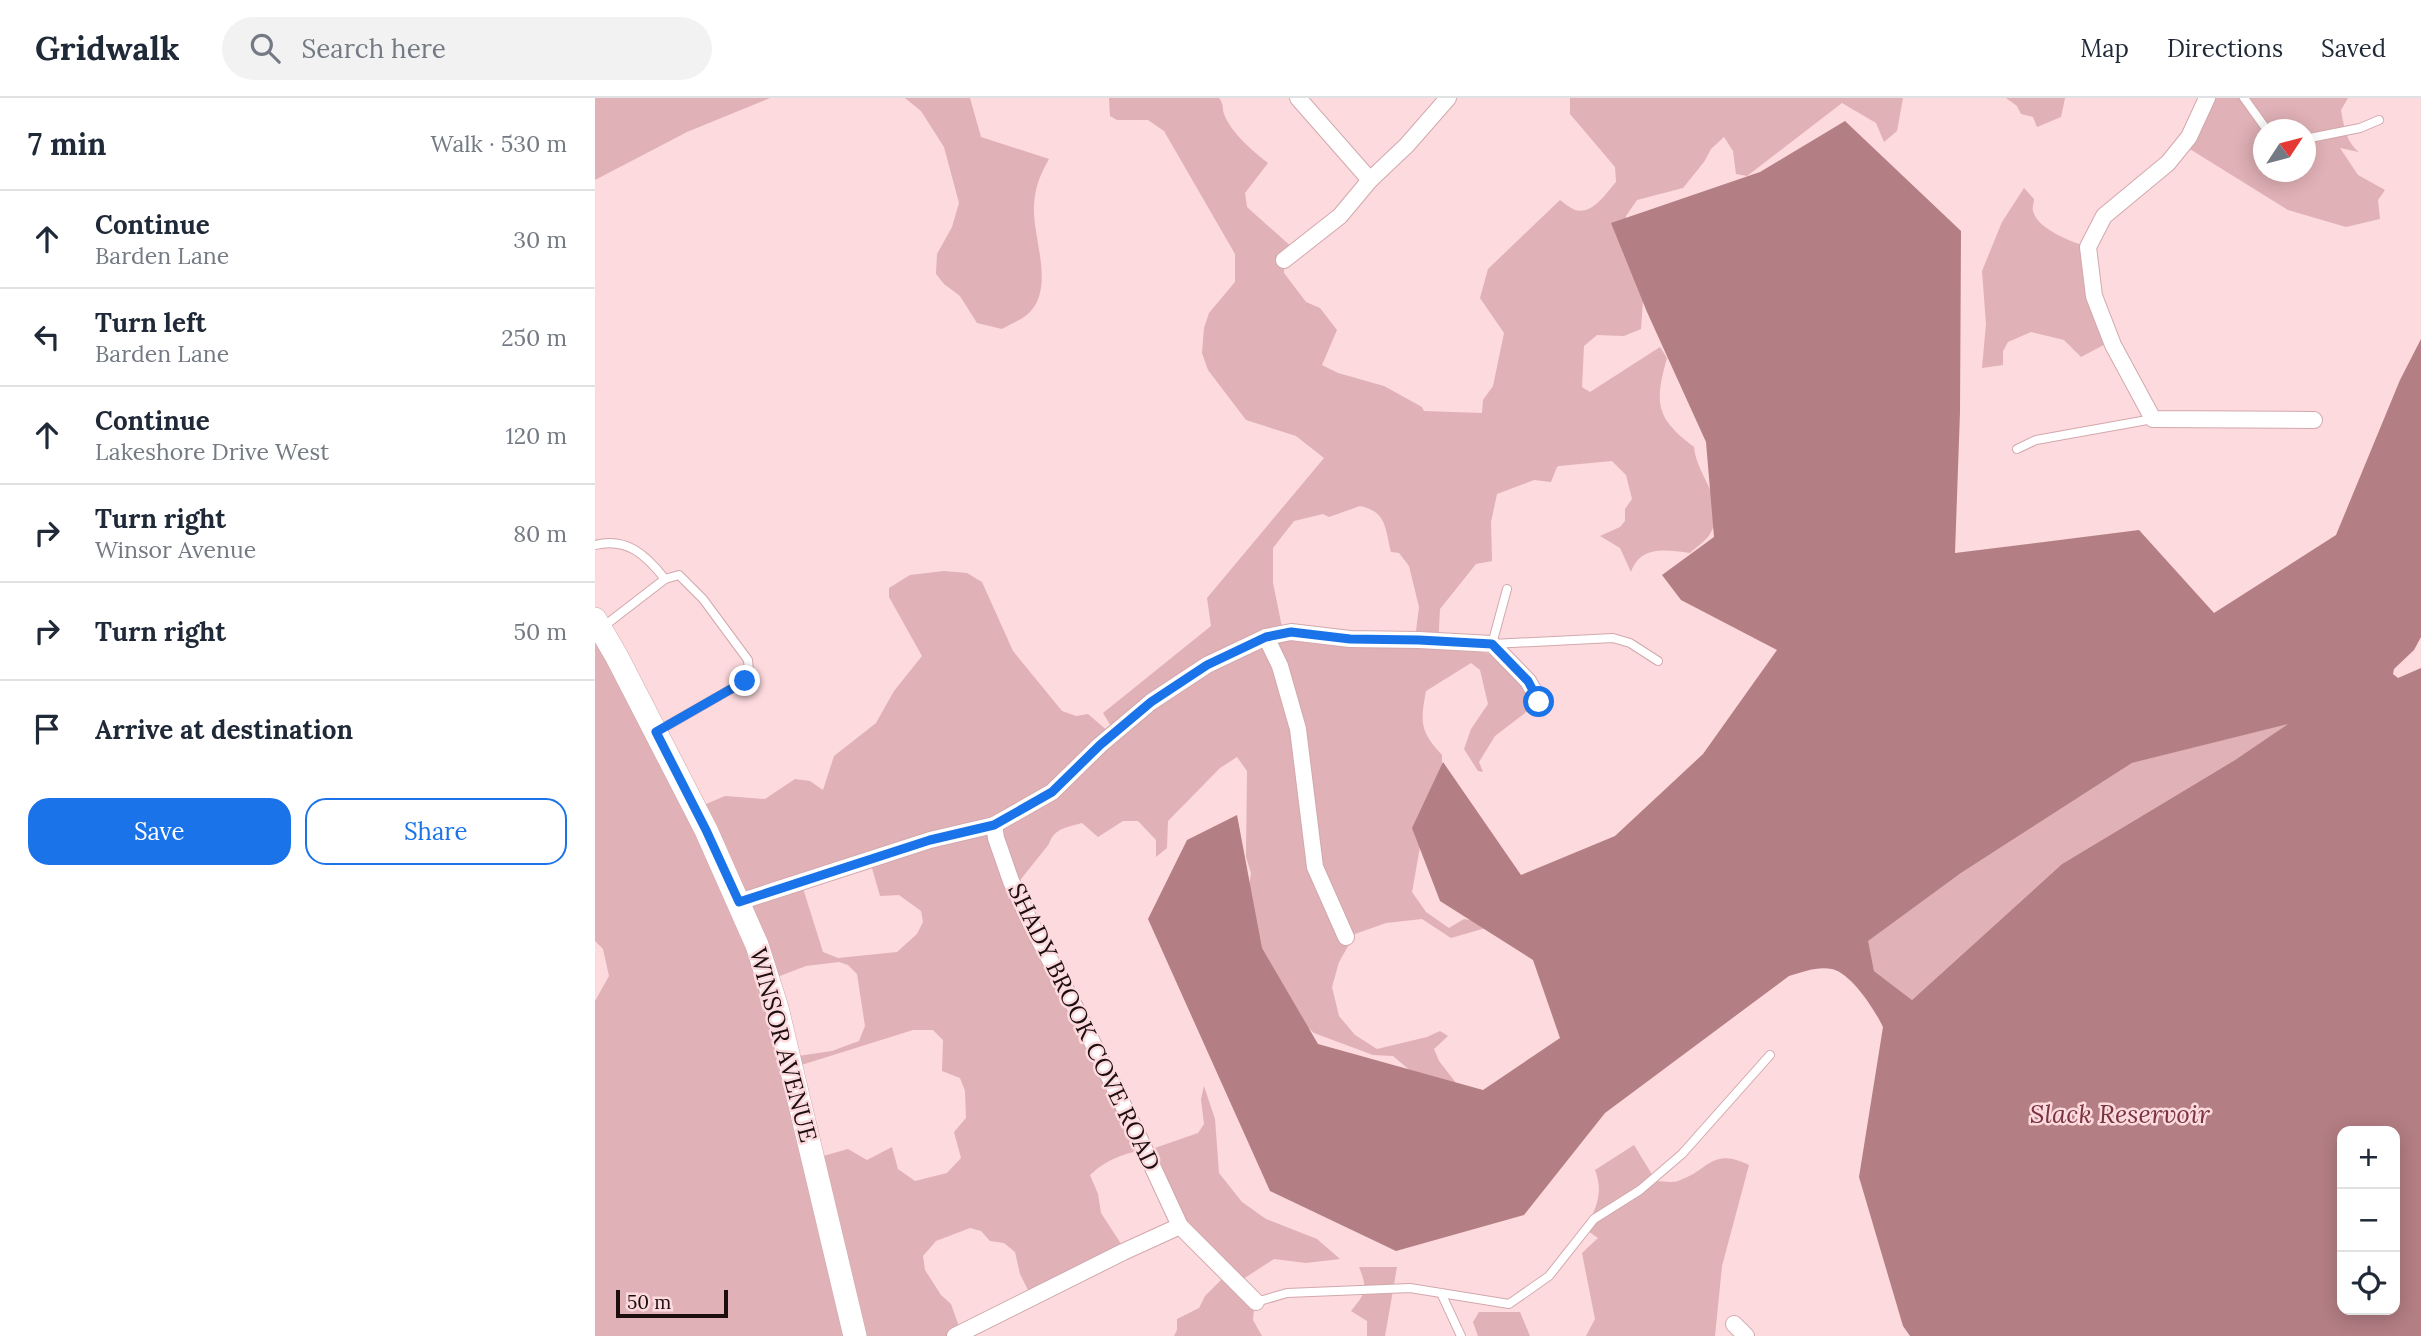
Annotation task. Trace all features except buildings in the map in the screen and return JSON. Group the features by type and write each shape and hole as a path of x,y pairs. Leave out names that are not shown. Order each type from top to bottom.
{"street":[{"path":"1298,98 1370,180"},
{"path":"1284,260 1340,216 1370,180 1407,145 1448,98"},
{"path":"2207,98 2189,137 2168,163 2104,216 2088,247 2094,296 2113,345 2153,419 2314,420"},
{"name":"WINSOR AVENUE","path":"598,624 706,830 757,945 777,1008 855,1336"},
{"path":"739,902 930,840 994,825 1052,792 1100,745 1151,702 1207,665 1266,637 1291,632 1350,639 1492,644 1528,681 1539,702"},
{"path":"1266,637 1280,666 1298,729 1315,867 1346,937"},
{"name":"SHADY BROOK COVE ROAD","path":"994,825 1011,881 1028,918 1142,1144 1179,1226"},
{"path":"955,1336 1179,1226 1256,1302"}],"lane":[{"path":"2244,98 2259,119"},
{"path":"2316,137 2360,128 2379,120"},
{"path":"2017,449 2036,440 2153,419"},
{"path":"595,545 608,542 638,550 665,579"},
{"path":"598,624 665,579 679,575 703,598 748,660 749,671 745,681 656,732"},
{"path":"1507,589 1492,644 1613,638 1630,643 1658,661"},
{"path":"1256,1302 1287,1293 1411,1288 1509,1304 1549,1276 1594,1219 1640,1190 1682,1154 1770,1055"},
{"path":"1441,1293 1461,1336"}],"shaded area":[{"path":"595,98 770,98 687,132 595,180"},
{"path":"905,98 970,98 981,137 1049,159 1035,192 1034,205 1041,260 1041,288 1030,312 1002,329 977,323 960,296 936,274 937,254 952,227 959,203 944,147 921,111"},
{"path":"1109,98 1219,98 1232,128 1268,163 1245,193 1247,207 1295,250 1284,263 1284,273 1306,302 1320,308 1337,330 1322,365 1338,373 1384,386 1422,407 1424,411 1482,413 1483,400 1493,386 1504,333 1480,298 1488,269 1560,200 1575,210 1582,211 1599,202 1616,182 1615,167 1570,114 1570,98 1903,98 1897,131 1884,142 1876,123 1842,103 1747,176 1736,174 1733,151 1724,137 1711,149 1683,188 1637,200 1626,216 1623,253 1644,286 1641,329 1624,336 1597,335 1584,346 1582,387 1590,392 1660,347 1667,358 1660,387 1661,409 1672,427 1694,447 1714,501 1715,522 1706,539 1690,553 1647,553 1635,563 1631,572 1620,548 1600,536 1620,527 1625,521 1625,509 1632,499 1626,475 1612,461 1559,466 1551,482 1534,480 1497,494 1491,522 1492,561 1476,564 1440,609 1438,649 1490,654 1525,684 1534,706 1495,736 1479,762 1483,772 1478,771 1464,749 1471,729 1488,704 1480,670 1471,663 1426,691 1423,726 1429,739 1442,755 1442,769 1425,819 1412,892 1426,912 1449,928 1464,919 1496,925 1451,938 1422,919 1386,923 1355,934 1339,962 1332,987 1339,1016 1355,1035 1377,1049 1427,1037 1440,1031 1448,1036 1434,1049 1439,1061 1463,1092 1439,1095 1393,1056 1373,1055 1314,1033 1278,1001 1254,974 1248,895 1251,873 1246,857 1247,771 1237,757 1220,768 1168,821 1167,848 1156,857 1156,840 1138,821 1123,821 1098,837 1082,823 1062,829 1054,835 1017,884 1149,1150 1198,1133 1204,1124 1201,1099 1204,1086 1215,1119 1219,1173 1242,1202 1266,1219 1317,1239 1340,1259 1306,1263 1274,1259 1240,1281 1255,1298 1253,1320 1262,1336 1174,1336 1177,1319 1199,1308 1205,1296 1228,1273 1181,1226 1146,1149 1116,1158 1090,1175 1098,1194 1101,1213 1125,1250 1031,1296 1020,1274 1015,1252 1004,1243 990,1241 981,1231 970,1228 936,1241 923,1256 925,1270 941,1295 951,1304 961,1332 955,1336 595,1336 595,1001 609,976 603,949 595,941 595,616 699,807 725,796 765,799 795,779 810,781 823,790 834,756 876,723 894,691 922,656 889,597 889,588 910,575 944,571 967,573 982,582 1013,651 1062,711 1076,716 1088,714 1110,733 1114,731 1103,713 1211,626 1207,598 1324,458 1296,436 1246,420 1208,370 1202,353 1204,328 1209,313 1235,282 1235,254 1164,131 1148,120 1117,120 1110,116","holes":["1360,506 1380,517 1386,528 1391,552 1399,553 1409,566 1419,607 1414,647 1283,632 1273,583 1273,548 1294,521 1323,514 1329,517","870,861 880,896 899,895 921,911 923,922 917,934 897,952 838,958 823,952 801,882","839,962 848,965 857,974 865,1026 859,1041 832,1051 791,1057 772,979 806,966","913,1030 933,1030 943,1040 942,1071 960,1078 965,1091 966,1118 954,1132 961,1158 947,1173 915,1181 898,1169 892,1147 867,1160 848,1149 816,1158 795,1067"]},
{"path":"2006,98 2065,98 2061,117 2037,127 2033,117 2021,114 2017,106"},
{"path":"2208,98 2348,98 2341,110 2343,122 2348,139 2359,152 2340,148 2358,175 2385,190 2378,200 2380,219 2346,227 2288,210 2185,146"},
{"path":"2024,188 2034,199 2033,211 2041,224 2065,239 2089,247 2113,340 2081,357 2064,340 2031,332 2008,342 2003,351 2003,365 1982,368 1986,324 1982,271 2002,222"},
{"path":"2290,723 2235,760 2062,864 1912,1000 1874,971 1867,941 1961,873 2132,763"},
{"path":"1634,1145 1656,1181 1678,1181 1718,1159 1726,1158 1749,1165 1722,1266 1715,1336 1586,1336 1595,1319 1582,1253 1598,1238 1585,1229 1599,1194 1595,1170"},
{"path":"1359,1267 1397,1267 1385,1336 1367,1336 1367,1321 1351,1311 1364,1290"},
{"path":"1479,1312 1520,1312 1530,1336 1478,1336 1473,1322"}],"water":[{"name":"Slack Reservoir","path":"1845,121 1961,231 1960,412 1955,553 2139,530 2214,613 2336,535 2400,380 2421,339 2421,637 2414,650 2394,669 2393,674 2398,678 2421,668 2421,1336 1910,1336 1903,1326 1859,1177 1883,1027 1868,1002 1847,977 1827,968 1789,976 1605,1113 1524,1215 1396,1251 1270,1191 1148,919 1187,840 1237,815 1262,948 1318,1044 1483,1090 1560,1038 1533,960 1440,901 1412,828 1443,762 1521,875 1615,836 1703,754 1777,650 1681,600 1662,575 1714,537 1706,442 1647,312 1611,223 1760,172","holes":["2288,724 2235,760 2062,864 1912,1000 1874,971 1868,941 1961,873 2132,763"]}],"route":[{"path":"745,681 656,732 739,902 867,859 994,825 1052,792 1100,745 1151,702 1207,665 1266,637 1291,632 1350,639 1492,644 1528,681 1539,702"}]}
